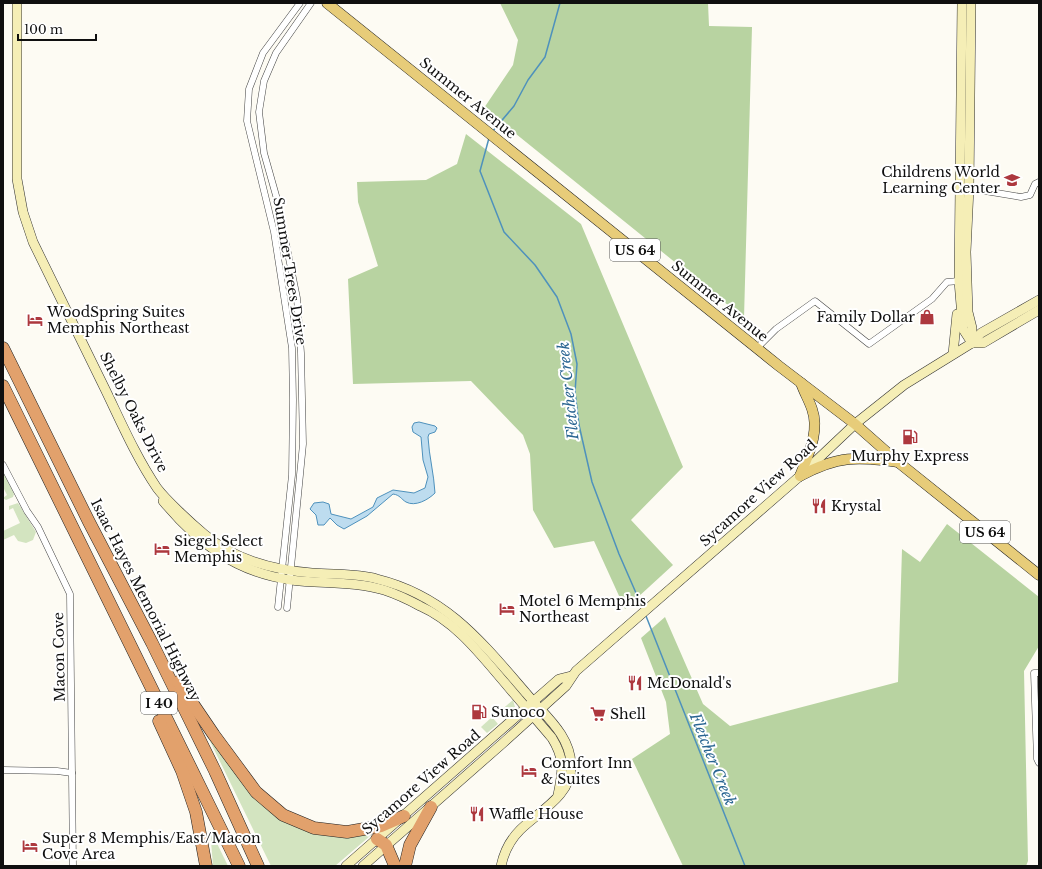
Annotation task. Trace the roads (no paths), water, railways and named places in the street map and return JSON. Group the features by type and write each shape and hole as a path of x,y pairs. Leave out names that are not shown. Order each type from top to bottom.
{"highway":[{"name":"Isaac Hayes Memorial Highway","path":"3,348 89,522 152,643 215,771 258,866"},
{"name":"I 40","path":"3,386 239,866"},
{"path":"78,539 97,591 182,771 201,832 206,866"},
{"path":"152,643 214,735 256,792 283,815 314,828 347,832 381,826 404,816"},
{"path":"405,866 410,845 431,806"},
{"path":"382,842 395,866"}],"main road":[{"name":"Shelby Oaks Drive","path":"18,3 17,179 23,212 33,242 132,445 158,489 160,497 192,533 216,552 235,563 285,579 354,585 384,590 422,606 447,621 474,646 533,708"},
{"name":"Summer Avenue","path":"327,3 757,348 855,424 898,462 1039,576"},
{"path":"962,3 959,293 963,329 972,342"},
{"path":"972,3 969,188 966,252 968,312 972,328 972,342"},
{"path":"960,91 970,91"},
{"path":"953,354 957,299 959,293"},
{"name":"Sycamore View Road","path":"346,866 431,806 533,708 559,679 571,676 800,476 855,424 904,385 972,342 981,334 1039,300"},
{"name":"Sycamore View Road","path":"972,342 983,343 1039,310"},
{"path":"800,476 814,437 814,420 812,409 801,383"},
{"path":"800,476 835,461 857,458 898,462"},
{"name":"Shelby Oaks Drive","path":"158,489 212,539 239,555 252,561 286,569 378,579 424,597 458,619 494,656 533,708 552,738 561,754 562,774 558,795 537,816 520,830 503,856 501,866"},
{"name":"Sycamore View Road","path":"362,866 404,816 423,797 533,708"}],"street":[{"name":"Summer Trees Drive","path":"287,608 285,579 292,475 294,400 292,348 283,284 264,188 247,120 249,88 263,53 300,3"},
{"name":"Summer Trees Drive","path":"278,607 285,579 303,444 301,352 297,298 286,238 264,153 259,123 260,100 264,81 276,54 311,3"},
{"path":"959,188 969,188 1021,197 1030,194 1035,184 1039,182"},
{"path":"264,188 273,186"},
{"path":"757,348 776,329 815,301 869,344 932,299 947,282 959,281"},
{"name":"Macon Cove","path":"3,465 27,512 38,527 70,594 72,866"},
{"path":"1037,673 1037,759 1039,763"},
{"path":"3,770 57,771 72,773"}],"water":[{"path":"419,422 435,426 437,428 435,432 429,434 428,437 435,493 425,500 413,504 406,502 399,496 393,494 367,516 344,529 330,518 324,525 318,525 316,515 310,509 314,503 323,502 329,504 331,514 351,519 373,507 377,498 393,490 414,493 425,488 428,477 423,460 421,437 413,432 412,427 414,423"}],"waterway":[{"name":"Fletcher Creek","path":"492,132 514,106 528,80 545,57 560,3"},
{"name":"Fletcher Creek","path":"489,138 480,171 504,232 535,265 557,297 571,334 577,364 575,392 579,425 592,482 619,554 643,609"},
{"name":"Fletcher Creek","path":"646,616 745,866"}],"place":[{"name":"Childrens World Learning Center","path":"1012,180"},
{"name":"Family Dollar","path":"927,317"},
{"name":"WoodSpring Suites Memphis Northeast","path":"35,320"},
{"name":"Murphy Express","path":"910,437"},
{"name":"Krystal","path":"819,506"},
{"name":"Siegel Select Memphis","path":"162,549"},
{"name":"Motel 6 Memphis Northeast","path":"507,609"},
{"name":"McDonald's","path":"635,683"},
{"name":"Sunoco","path":"479,712"},
{"name":"Shell","path":"598,714"},
{"name":"Comfort Inn & Suites","path":"529,771"},
{"name":"Waffle House","path":"477,814"},
{"name":"Super 8 Memphis/East/Macon Cove Area","path":"30,846"}]}
